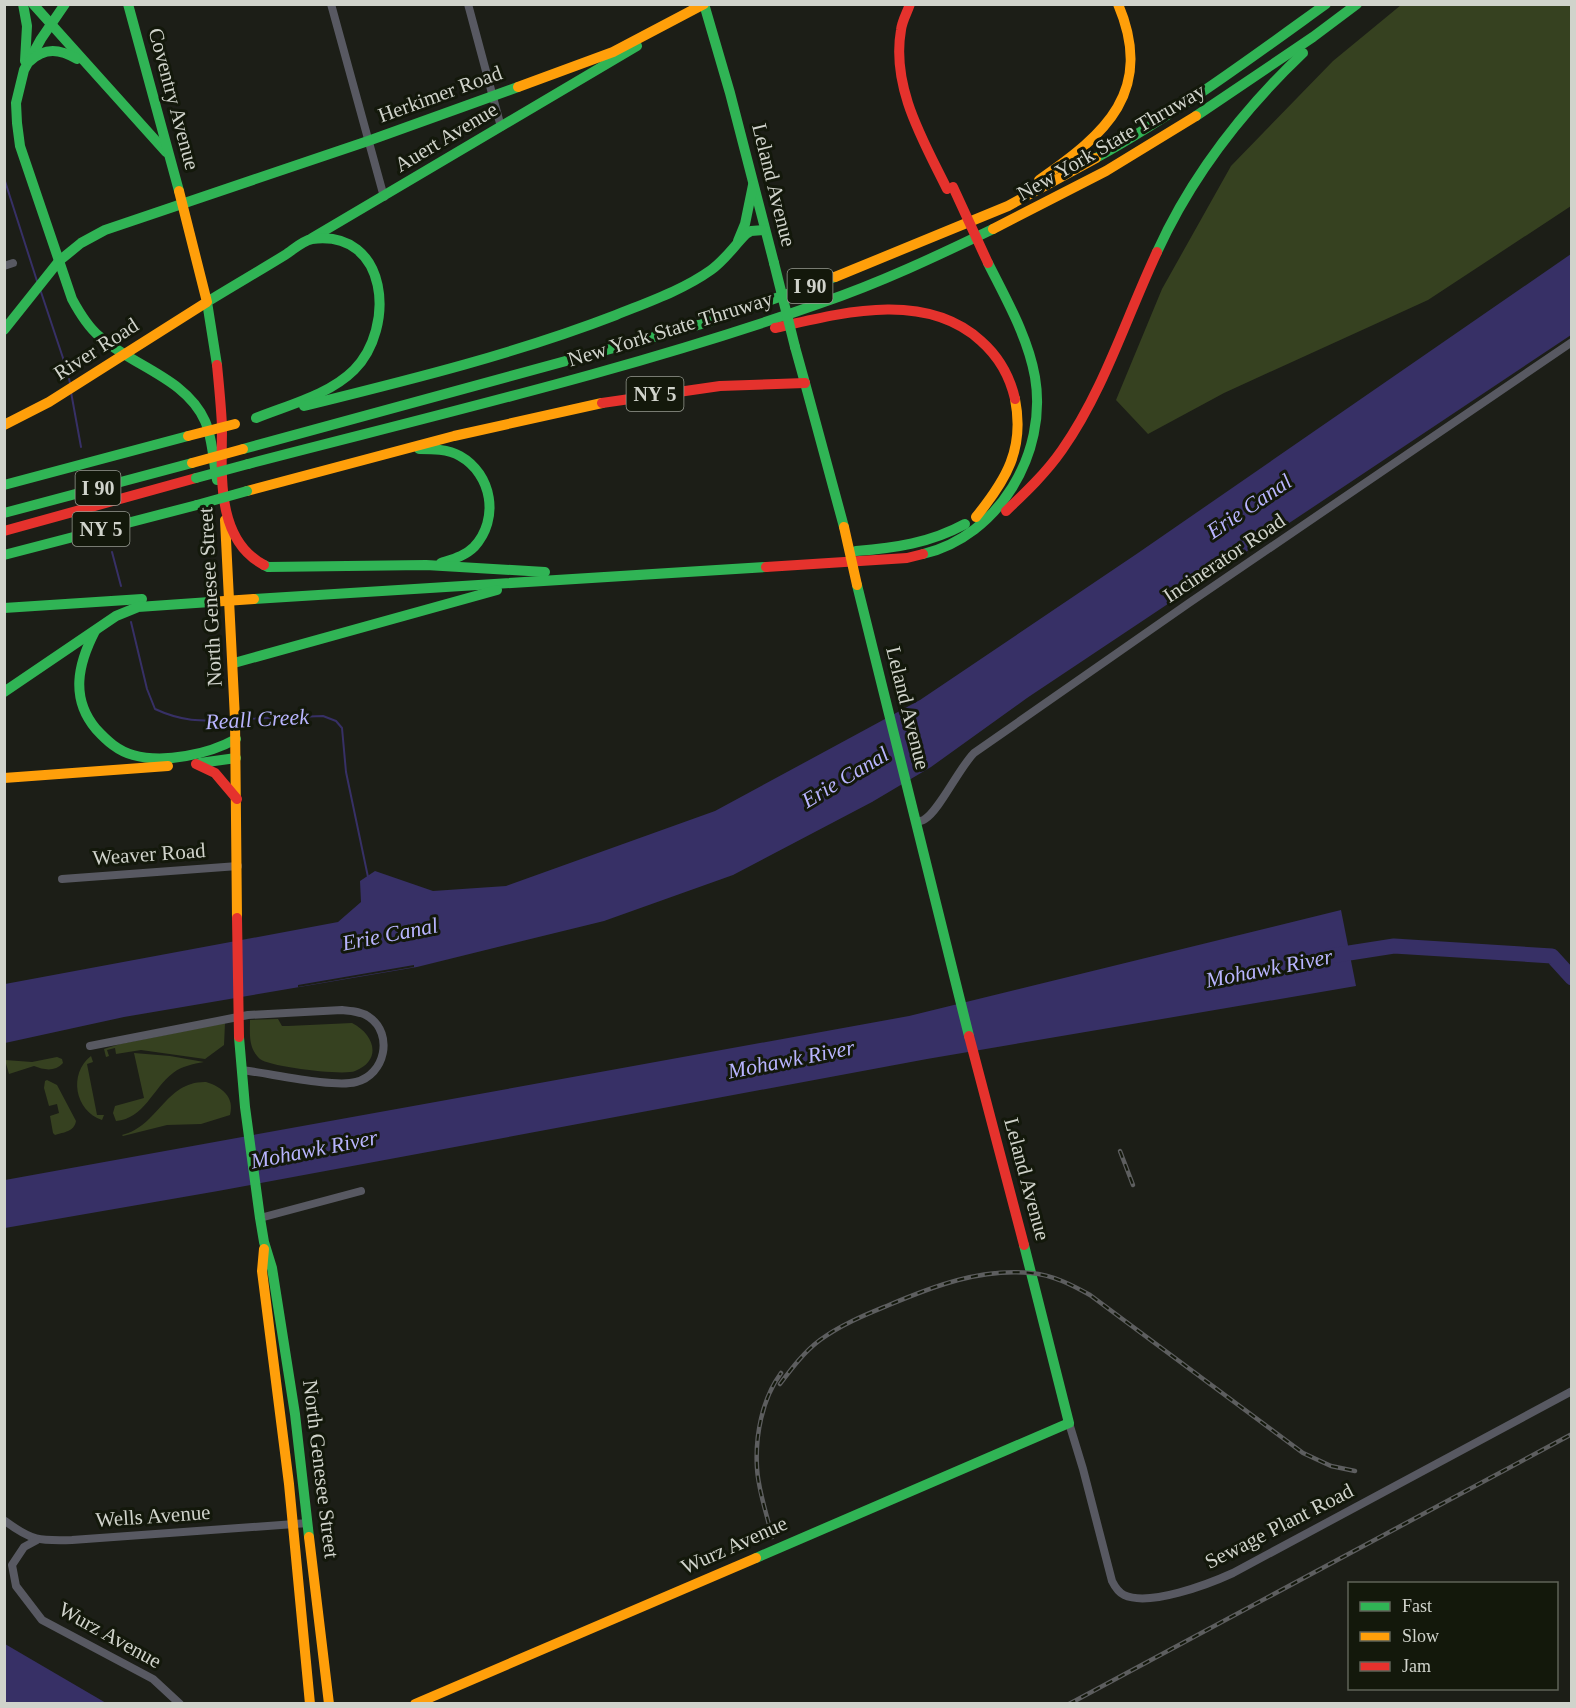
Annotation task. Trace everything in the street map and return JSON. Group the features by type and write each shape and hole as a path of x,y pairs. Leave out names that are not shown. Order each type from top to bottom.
{"main road":[{"path":"23,4 28,33 24,67"},
{"path":"33,4 170,157"},
{"path":"65,4 29,55 18,84 15,121 20,146 72,299 82,318 99,337 147,367 179,391 194,405 204,420 225,518"},
{"name":"Coventry Avenue","path":"128,4 182,203"},
{"name":"Herkimer Road","path":"4,330 59,261 81,243 105,230 368,141 613,52 704,4"},
{"name":"Auert Avenue","path":"207,302 596,71 704,4"},
{"name":"Leland Avenue","path":"704,4 730,93 844,527 916,822 960,990 975,1059 1069,1423"},
{"path":"253,596 907,558 950,545 988,518 1008,496 1018,480 1029,453 1038,403 1035,378 1029,354 904,95 899,76 897,50 901,29 910,4"},
{"path":"916,4 907,25 903,47 903,68 909,92 950,188"},
{"path":"978,219 1072,157 1103,130 1113,117 1122,100 1129,76 1131,54 1129,35 1118,4"},
{"name":"New York State Thruway","path":"4,513 709,322 862,268 1008,206 1141,133 1264,50 1326,4"},
{"name":"New York State Thruway","path":"4,531 248,464 572,380 676,350 823,303 879,281 1009,223 1090,181 1215,105 1357,4"},
{"path":"968,534 984,527 1009,508 1045,472 1066,445 1092,399 1168,227 1188,191 1213,153 1250,106 1342,16"},
{"path":"24,67 34,56 54,49 68,53 94,72"},
{"path":"738,241 745,224 753,185"},
{"name":"North Genesee Street","path":"182,203 212,322 221,407 224,505 234,663 239,1037 245,1107 264,1242 273,1268 309,1523 329,1704"},
{"path":"4,485 426,375 537,343 594,323 696,279 719,264 738,241 751,231 765,230"},
{"path":"256,418 312,395 343,379 367,355 376,338 382,304 379,284 363,254 346,241 310,239"},
{"path":"4,608 253,596 906,547 931,541 952,532 976,517 997,499 1011,481 1026,441 1031,418 1031,393 1026,365 985,263"},
{"name":"River Road","path":"8,423 64,393 207,302"},
{"path":"676,350 808,321 857,313 898,310 923,312 940,315 963,326 985,342 999,359 1013,390 1019,428 1011,465 1001,484 976,517"},
{"name":"NY 5","path":"4,555 508,421 673,391 805,383"},
{"path":"401,449 432,449 462,457 484,479 489,492 491,508 488,525 484,535 473,548 458,559 447,563 426,565"},
{"path":"224,505 240,547 246,556 268,567 426,565 560,573"},
{"path":"234,663 540,580"},
{"path":"4,692 116,616 138,607 209,599"},
{"path":"95,630 81,660 78,693 87,720 107,742 121,751 141,757 182,757 219,750 236,734"},
{"path":"4,776 21,777 193,764 236,758"},
{"path":"193,764 209,768 218,775 237,799"},
{"name":"North Genesee Street","path":"264,1242 262,1271 288,1477 304,1623 310,1704"},
{"name":"Wurz Avenue","path":"415,1704 1069,1423"}],"street":[{"path":"331,4 384,197"},
{"path":"468,4 501,127"},
{"name":"Incinerator Road","path":"916,822 926,819 932,812 960,769 974,753 1189,603 1572,342"},
{"name":"Weaver Road","path":"62,879 238,866"},
{"path":"90,1046 248,1015 342,1010 356,1011 369,1017 377,1025 383,1038 382,1058 370,1076 353,1083 330,1083 242,1070"},
{"path":"260,1218 361,1191"},
{"name":"Sewage Plant Road","path":"1069,1423 1112,1581 1123,1594 1142,1598 1182,1592 1233,1573 1572,1391"},
{"name":"Wells Avenue","path":"5,1521 21,1533 37,1540 72,1540 309,1523"},
{"name":"Wurz Avenue","path":"37,1540 24,1547 12,1565 16,1586 42,1620 153,1679 180,1704"}],"green space":[{"path":"1401,5 1571,5 1571,206 1428,300 1224,393 1148,434 1116,400 1162,289 1231,166 1333,61"},
{"path":"278,1019 282,1026 352,1023 360,1028 370,1040 372,1054 364,1066 348,1072 307,1070 267,1062 260,1059 253,1050 250,1020"},
{"path":"225,1023 224,1045 205,1059 141,1050 116,1054 115,1048 107,1050 109,1056 106,1057 104,1049 120,1044"},
{"path":"134,1053 204,1062 176,1071 134,1115 116,1121 113,1113 115,1106 144,1098"},
{"path":"91,1056 93,1062 87,1064 97,1115 104,1115 102,1120 86,1109 78,1091 79,1072"},
{"path":"57,1057 62,1059 63,1063 56,1068 45,1069 34,1066 9,1074 5,1060 32,1062"},
{"path":"47,1080 57,1085 76,1121 71,1129 55,1135 50,1116 59,1113 57,1104 49,1106 44,1088"},
{"path":"206,1082 222,1090 229,1098 230,1115 201,1124 167,1125 122,1135 145,1123 181,1089 192,1084"}],"water":[{"name":"Erie Canal","path":"1571,254 1571,335 1027,698 931,767 872,802 733,875 604,921 417,967 124,1017 5,1043 5,984 338,922 361,902 360,881 375,871 433,891 506,886 715,811 920,700 1138,553"},
{"path":"1341,910 1356,986 927,1059 218,1191 5,1228 5,1180 909,1016"},
{"path":"5,1644 106,1703 5,1703"}],"pier":[{"path":"414,965 414,967 298,987 298,985"}],"waterway":[{"name":"Reall Creek","path":"4,178 37,281"},
{"name":"Reall Creek","path":"41,292 70,383"},
{"name":"Reall Creek","path":"71,392 81,447"},
{"name":"Reall Creek","path":"112,552 121,586"},
{"name":"Reall Creek","path":"131,622 147,689 155,709 192,720 231,720"},
{"name":"Reall Creek","path":"240,719 323,716 336,721 342,728 346,772 368,877"},
{"name":"Mohawk River","path":"1330,956 1394,946 1552,956 1572,978"}],"railway":[{"path":"1120,1151 1133,1185"},
{"path":"780,1384 803,1355 820,1340 871,1312 958,1280 994,1273 1039,1274 1062,1281 1090,1295 1303,1453 1331,1466 1355,1471"},
{"path":"772,1537 759,1485 757,1443 761,1418 769,1394 781,1373"},
{"path":"1069,1704 1572,1434"}],"traffic: fast":[{"path":"23,4 27,26 25,61"},
{"path":"33,4 166,152"},
{"path":"65,4 41,39 24,70 16,103 20,146 77,309 87,323 112,347 172,383 196,406 210,435 217,480"},
{"path":"128,4 179,191"},
{"path":"704,4 730,93 774,263"},
{"path":"1096,158 1185,104 1326,4"},
{"path":"1196,116 1313,37 1357,4"},
{"path":"312,238 637,46"},
{"path":"30,61 41,53 53,51 65,53 77,59"},
{"path":"1157,252 1186,197 1220,145 1259,98 1303,53"},
{"path":"4,330 59,261 81,243 105,230 368,141 518,87"},
{"path":"738,241 745,224 753,185"},
{"path":"248,464 608,370 751,327 865,287 993,229"},
{"path":"304,406 501,354 616,315 689,284 716,266 746,234 751,231 765,230"},
{"path":"217,365 207,302 312,239 338,240 357,249 370,265 378,285 379,307 376,330 367,352 354,370 344,379 320,393 256,418"},
{"path":"774,263 795,347"},
{"path":"923,554 950,544 974,529 995,510 1012,487 1025,462 1034,434 1037,406 1032,362 1016,318 988,263"},
{"path":"243,449 709,322 835,277"},
{"path":"795,347 805,383"},
{"path":"805,383 844,527"},
{"path":"4,485 188,436"},
{"path":"419,449 435,449 460,456 479,474 489,498 487,524 474,547 463,555 441,563"},
{"path":"4,513 192,463"},
{"path":"196,478 248,464"},
{"path":"197,505 247,491"},
{"path":"4,555 197,505"},
{"path":"856,551 912,544 939,536 965,524"},
{"path":"264,565 268,567 426,565 545,572"},
{"path":"254,599 766,567"},
{"path":"857,585 969,1036"},
{"path":"234,663 497,590"},
{"path":"4,608 142,599"},
{"path":"4,692 116,616 138,607 210,602"},
{"path":"95,631 81,668 80,693 82,705 88,717 104,738 113,745 122,751 145,758 172,758 200,753 236,739"},
{"path":"200,763 236,758"},
{"path":"239,1037 245,1107 260,1218 272,1268 295,1414 309,1537"},
{"path":"756,1558 1069,1423 1024,1245"}],"traffic: slow":[{"path":"518,87 613,52 704,4"},
{"path":"1039,180 1085,145 1103,127 1117,107 1127,86 1131,62 1128,35 1118,4"},
{"path":"993,229 1106,171 1196,116"},
{"path":"835,277 1008,206 1096,158"},
{"path":"4,425 49,402 207,302 179,191"},
{"path":"976,517 1004,477 1015,449 1017,433 1015,399"},
{"path":"247,491 454,436 602,403"},
{"path":"188,436 235,424"},
{"path":"192,463 243,449"},
{"path":"225,520 235,719 237,918"},
{"path":"844,527 857,585"},
{"path":"210,602 254,599"},
{"path":"4,778 168,766"},
{"path":"264,1249 262,1271 289,1484 310,1704"},
{"path":"309,1537 329,1704"},
{"path":"415,1704 756,1558"}],"traffic: jam":[{"path":"910,4 901,30 899,51 901,72 911,112 947,189"},
{"path":"953,187 988,263"},
{"path":"1006,511 1049,467 1077,427 1102,378 1157,252"},
{"path":"775,328 854,312 909,311 934,315 959,325 993,353 1010,383 1015,399"},
{"path":"217,365 222,426 222,484 229,522 237,539 248,553 264,565"},
{"path":"602,403 720,386 805,383"},
{"path":"4,531 196,478"},
{"path":"766,567 907,558 923,554"},
{"path":"196,764 215,773 237,799"},
{"path":"237,918 239,1037"},
{"path":"969,1036 1024,1245"}]}
